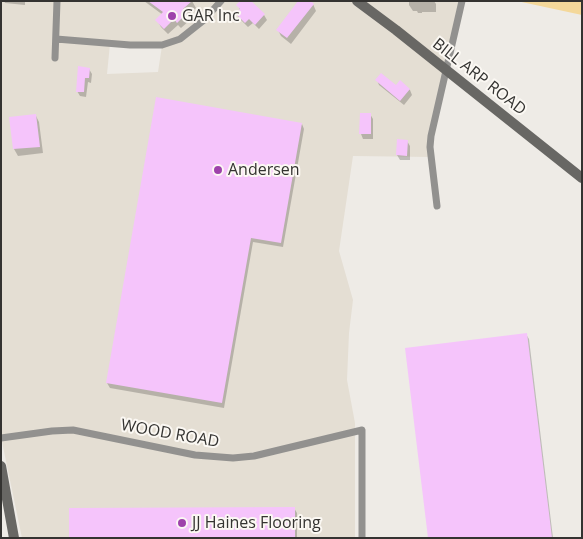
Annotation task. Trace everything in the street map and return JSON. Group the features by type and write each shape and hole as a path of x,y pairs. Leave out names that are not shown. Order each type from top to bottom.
{"main road":[{"name":"BILL ARP ROAD","path":"357,1 582,178"},
{"path":"1,466 14,538"}],"street":[{"path":"55,58 57,1"},
{"path":"56,39 130,45 162,45 180,39 204,20 221,1"},
{"path":"437,206 430,147 431,136 462,1"},
{"name":"WOOD ROAD","path":"1,438 73,430 195,454 233,458 254,456 362,430 362,538"}],"shaded area":[{"path":"1,1 462,1 439,97 431,157 353,156 339,251 353,300 349,333 347,380 355,423 355,538 22,538 1,437","holes":["110,44 162,46 158,72 107,74"]},
{"path":"517,1 582,1 582,15"}],"building":[{"name":"GAR Inc","path":"148,1 192,1 183,9 187,13 177,23 174,19 164,29 155,20 163,12"},
{"path":"240,1 251,1 265,14 255,25 249,19 245,23 235,13 240,9 236,5"},
{"path":"298,1 311,1 314,4 287,38 276,30"},
{"path":"78,66 90,68 89,78 85,78 84,92 76,92"},
{"path":"381,73 396,85 400,80 410,89 400,101 375,80"},
{"path":"156,97 302,123 281,243 251,238 222,403 106,383"},
{"path":"360,113 371,113 371,134 359,134"},
{"path":"36,114 40,147 13,149 9,117"},
{"path":"397,139 408,140 407,156 396,155"},
{"path":"527,333 552,538 428,538 405,348"},
{"name":"JJ Haines Flooring","path":"295,507 295,538 69,538 69,508"}],"place":[{"name":"GAR Inc","path":"172,16"},
{"name":"Andersen","path":"218,170"},
{"name":"JJ Haines Flooring","path":"182,523"}]}
